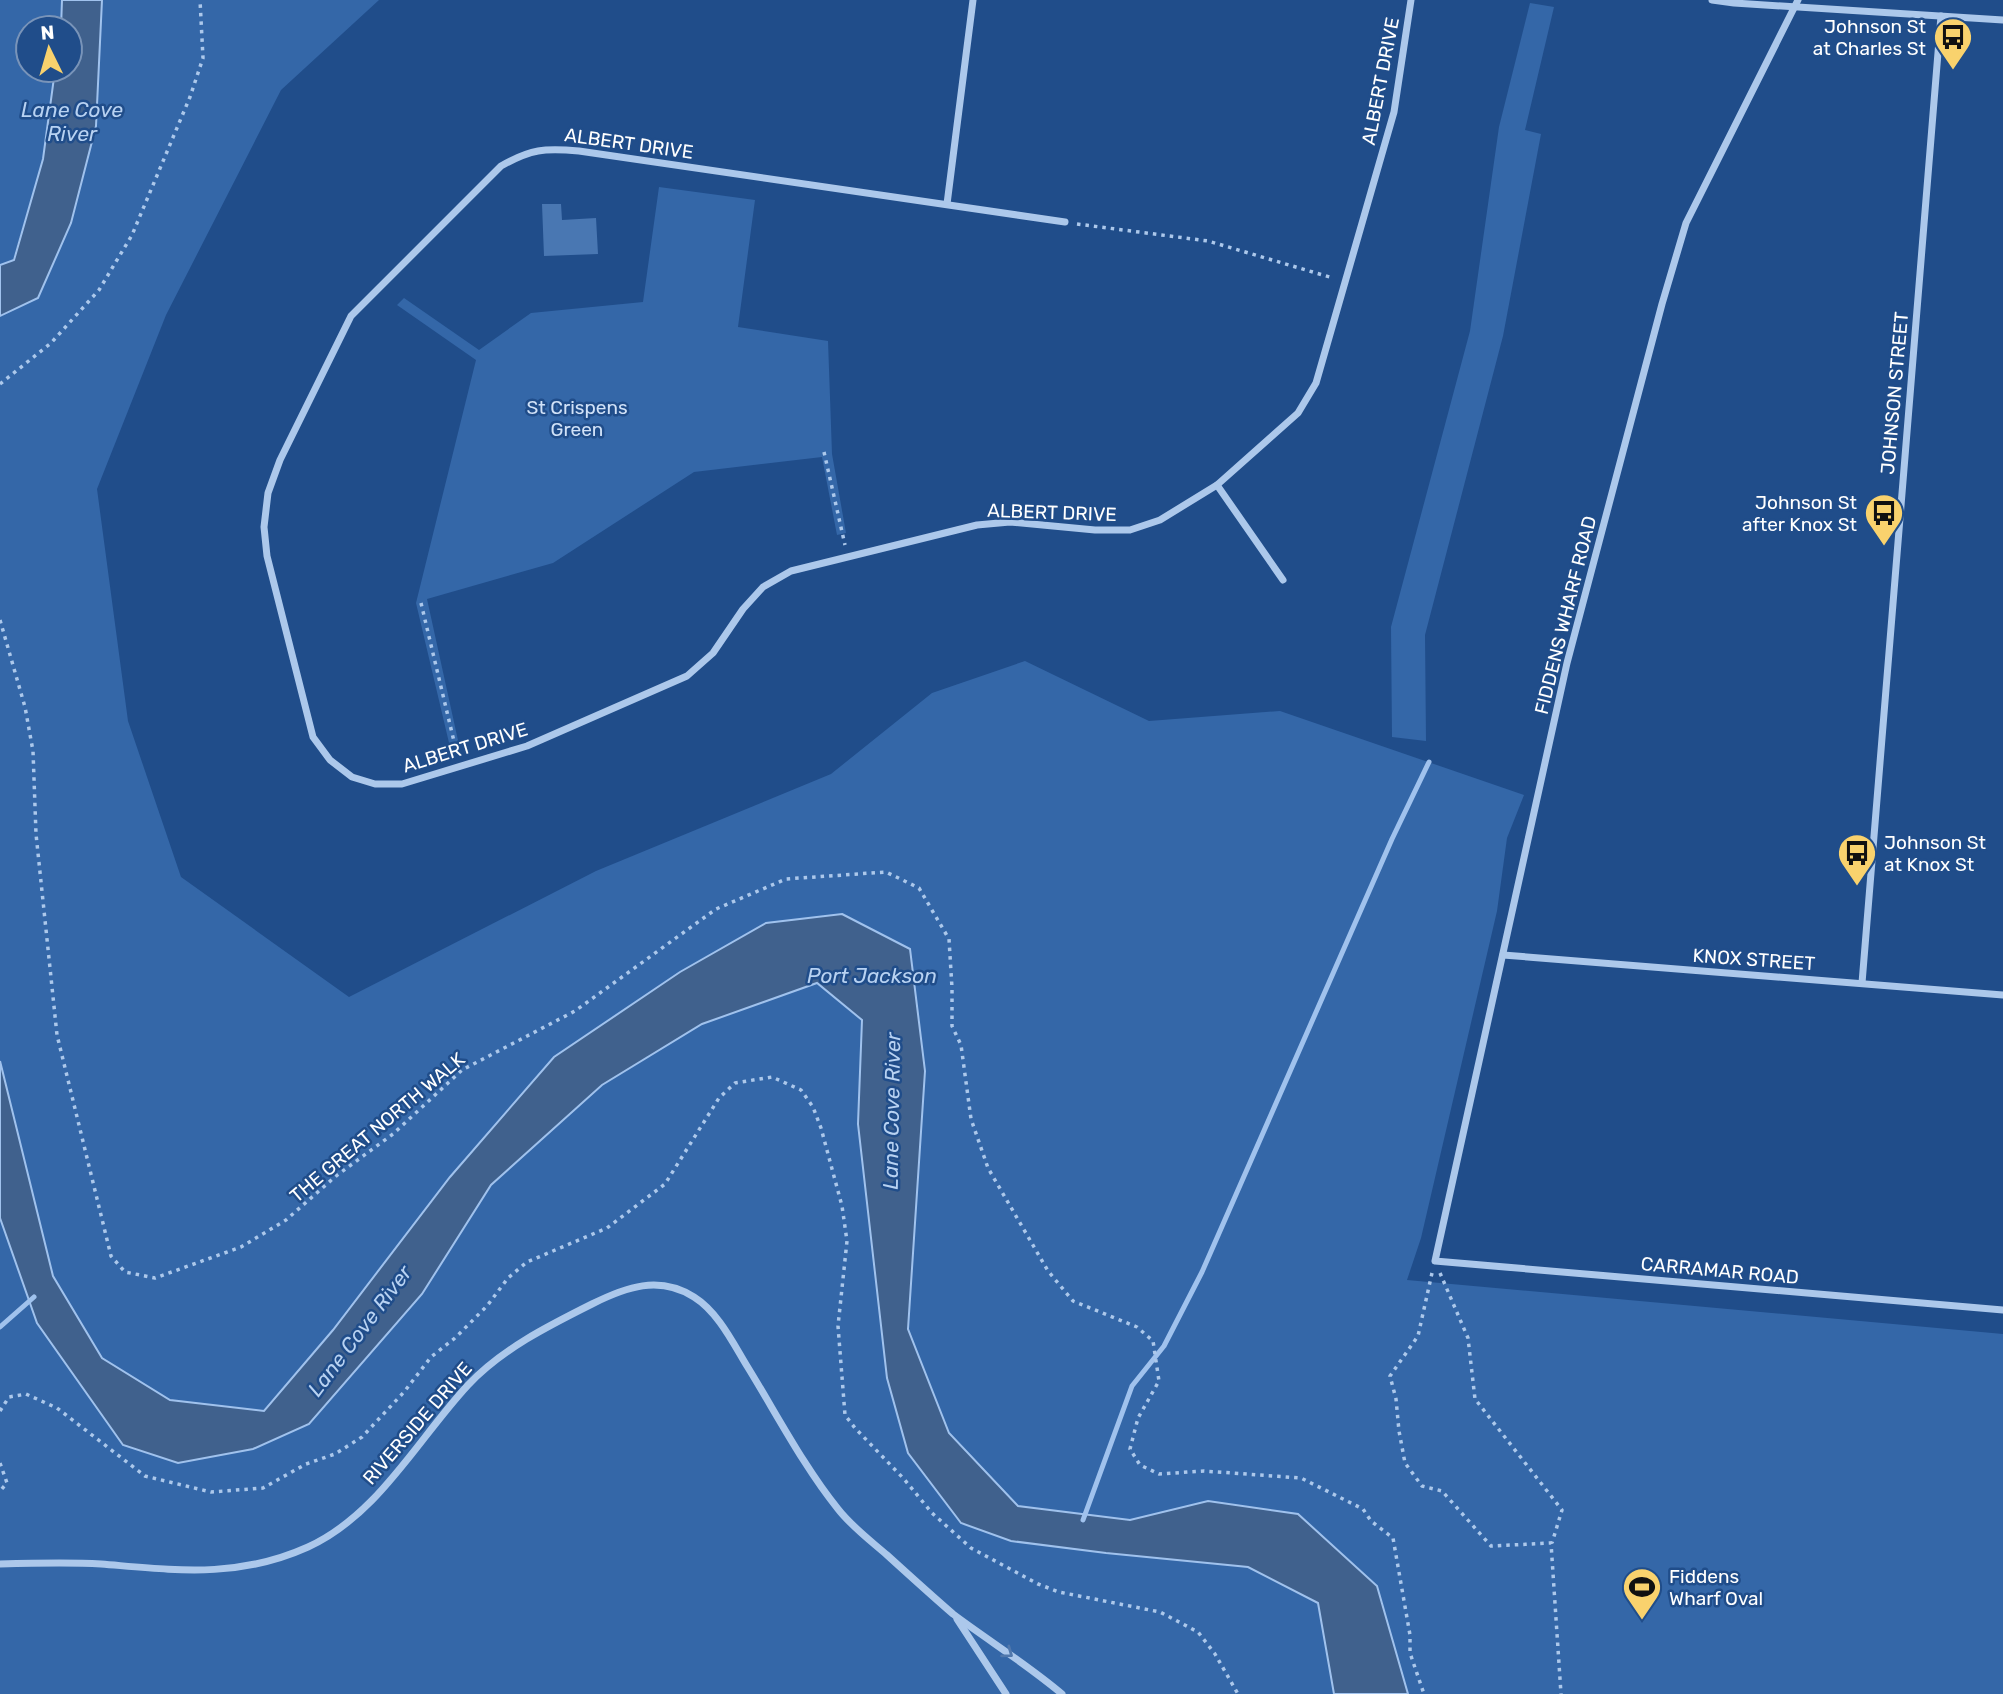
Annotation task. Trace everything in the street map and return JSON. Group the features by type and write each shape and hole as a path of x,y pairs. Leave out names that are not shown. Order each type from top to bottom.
{"street":[{"path":"947,204 973,0"},
{"name":"ALBERT DRIVE","path":"1065,222 579,151 552,149 522,154 501,166 351,316 279,460 268,493 264,527 267,556 313,737 330,760 352,777 376,784 402,784 527,746 687,676 713,653 743,609 763,587 791,571 977,525 1010,522 1095,530 1130,530 1160,520 1217,485 1297,412 1316,383 1394,112 1410,0"},
{"path":"1712,0 2003,20"},
{"name":"FIDDENS WHARF ROAD","path":"1435,1261 1567,663 1662,304 1686,223 1796,4"},
{"name":"JOHNSON STREET","path":"1862,983 1941,16"},
{"path":"1217,485 1283,580"},
{"name":"KNOX STREET","path":"1503,955 2003,995"},
{"name":"CARRAMAR ROAD","path":"1435,1261 2003,1310"},
{"name":"RIVERSIDE DRIVE","path":"0,1564 100,1564 180,1572 231,1570 304,1549 335,1532 367,1504 470,1384 501,1356 558,1321 609,1296 630,1287 663,1286 691,1295 714,1316 813,1474 848,1521 953,1613 1062,1694"},
{"name":"RIVERSIDE DRIVE","path":"953,1613 1006,1694"}],"path":[{"path":"0,384 51,343 99,290 132,235 190,97 203,58 200,0"},
{"path":"1065,222 1208,242 1346,282"},
{"path":"824,452 848,558"},
{"path":"421,603 460,766"},
{"name":"THE GREAT NORTH WALK","path":"0,621 25,707 33,751 36,834 57,1035 111,1256 125,1272 155,1278 241,1247 286,1220 336,1176 393,1134 462,1070 575,1011 716,909 786,879 886,872 919,888 949,939 952,1026 961,1045 971,1119 988,1168 1048,1271 1073,1301 1137,1327 1153,1340 1159,1381 1138,1418 1130,1449 1140,1465 1159,1474 1204,1471 1301,1478 1363,1509 1371,1521 1393,1538 1396,1547 1410,1635 1410,1653 1424,1694"},
{"path":"0,1411 9,1397 26,1394 57,1408 145,1476 211,1492 263,1488 306,1464 335,1454 362,1437 404,1392 431,1357 473,1322 508,1278 527,1262 607,1228 665,1184 719,1098 735,1083 772,1077 801,1090 813,1107 842,1206 847,1241 838,1326 845,1415 932,1513 971,1548 1038,1584 1059,1592 1160,1612 1198,1633 1215,1654 1238,1694"},
{"path":"1435,1261 1468,1338 1475,1399 1562,1510 1551,1543 1561,1694"},
{"path":"1435,1261 1418,1336 1390,1376 1405,1463 1422,1486 1442,1491 1491,1546 1551,1543"},
{"path":"0,1463 7,1483 0,1491"}],"green space":[{"path":"0,0 62,0 62,14 14,14 14,84 53,84 43,159 13,260 0,265"},
{"path":"102,0 379,0 281,90 166,315 97,489 128,721 181,877 349,997 596,871 831,774 932,693 1025,661 1149,721 1280,711 1524,795 1507,838 1497,911 1421,1238 1407,1280 2003,1334 2003,1694 1408,1694 1377,1586 1208,1501 1130,1520 1018,1506 949,1433 908,1329 925,1071 910,949 842,914 554,1057 450,1177 333,1330 264,1411 170,1400 102,1358 53,1276 0,1061 0,316 38,298 96,126"},
{"path":"1530,3 1554,7 1525,130 1541,134 1503,336 1425,635 1426,741 1392,737 1391,627 1470,331 1499,127"},
{"name":"St Crispens Green","path":"659,187 755,200 738,327 828,341 832,454 846,533 837,535 822,457 694,472 553,563 427,599 459,745 450,747 416,603 476,360 397,305 404,298 479,350 531,313 643,302"},
{"path":"817,983 863,1020 858,1124 887,1377 908,1453 1011,1541 1248,1567 1318,1603 1334,1694 0,1694 0,1218 37,1323 253,1449 422,1294 491,1185 601,1085 702,1024"}],"water":[{"name":"Lane Cove River","path":"62,0 102,0 96,126 71,223 38,298 0,316 0,265 14,260 43,159 53,84 84,84 84,14 62,14"},
{"name":"Port Jackson","path":"842,914 910,949 925,1071 908,1329 949,1433 1018,1506 1130,1520 1208,1501 1298,1514 1377,1586 1408,1694 1334,1694 1318,1603 1248,1567 1011,1541 961,1523 908,1453 887,1378 858,1124 862,1020 817,983 702,1024 602,1085 491,1185 422,1294 309,1424 253,1449 178,1463 123,1445 37,1323 0,1218 0,1061 53,1276 102,1358 170,1400 264,1411 333,1330 450,1177 554,1057 680,972 766,923"}],"building":[{"path":"542,204 561,204 562,220 596,218 598,254 544,256"}],"waterway":[{"path":"1083,1520 1132,1386 1164,1346 1202,1272 1392,839 1429,762"},
{"path":"0,1327 34,1297"}],"place":[{"name":"Johnson St at Charles St","path":"1953,71"},
{"name":"Johnson St after Knox St","path":"1884,547"},
{"name":"Johnson St at Knox St","path":"1857,887"},
{"name":"Fiddens Wharf Oval","path":"1642,1621"}]}
